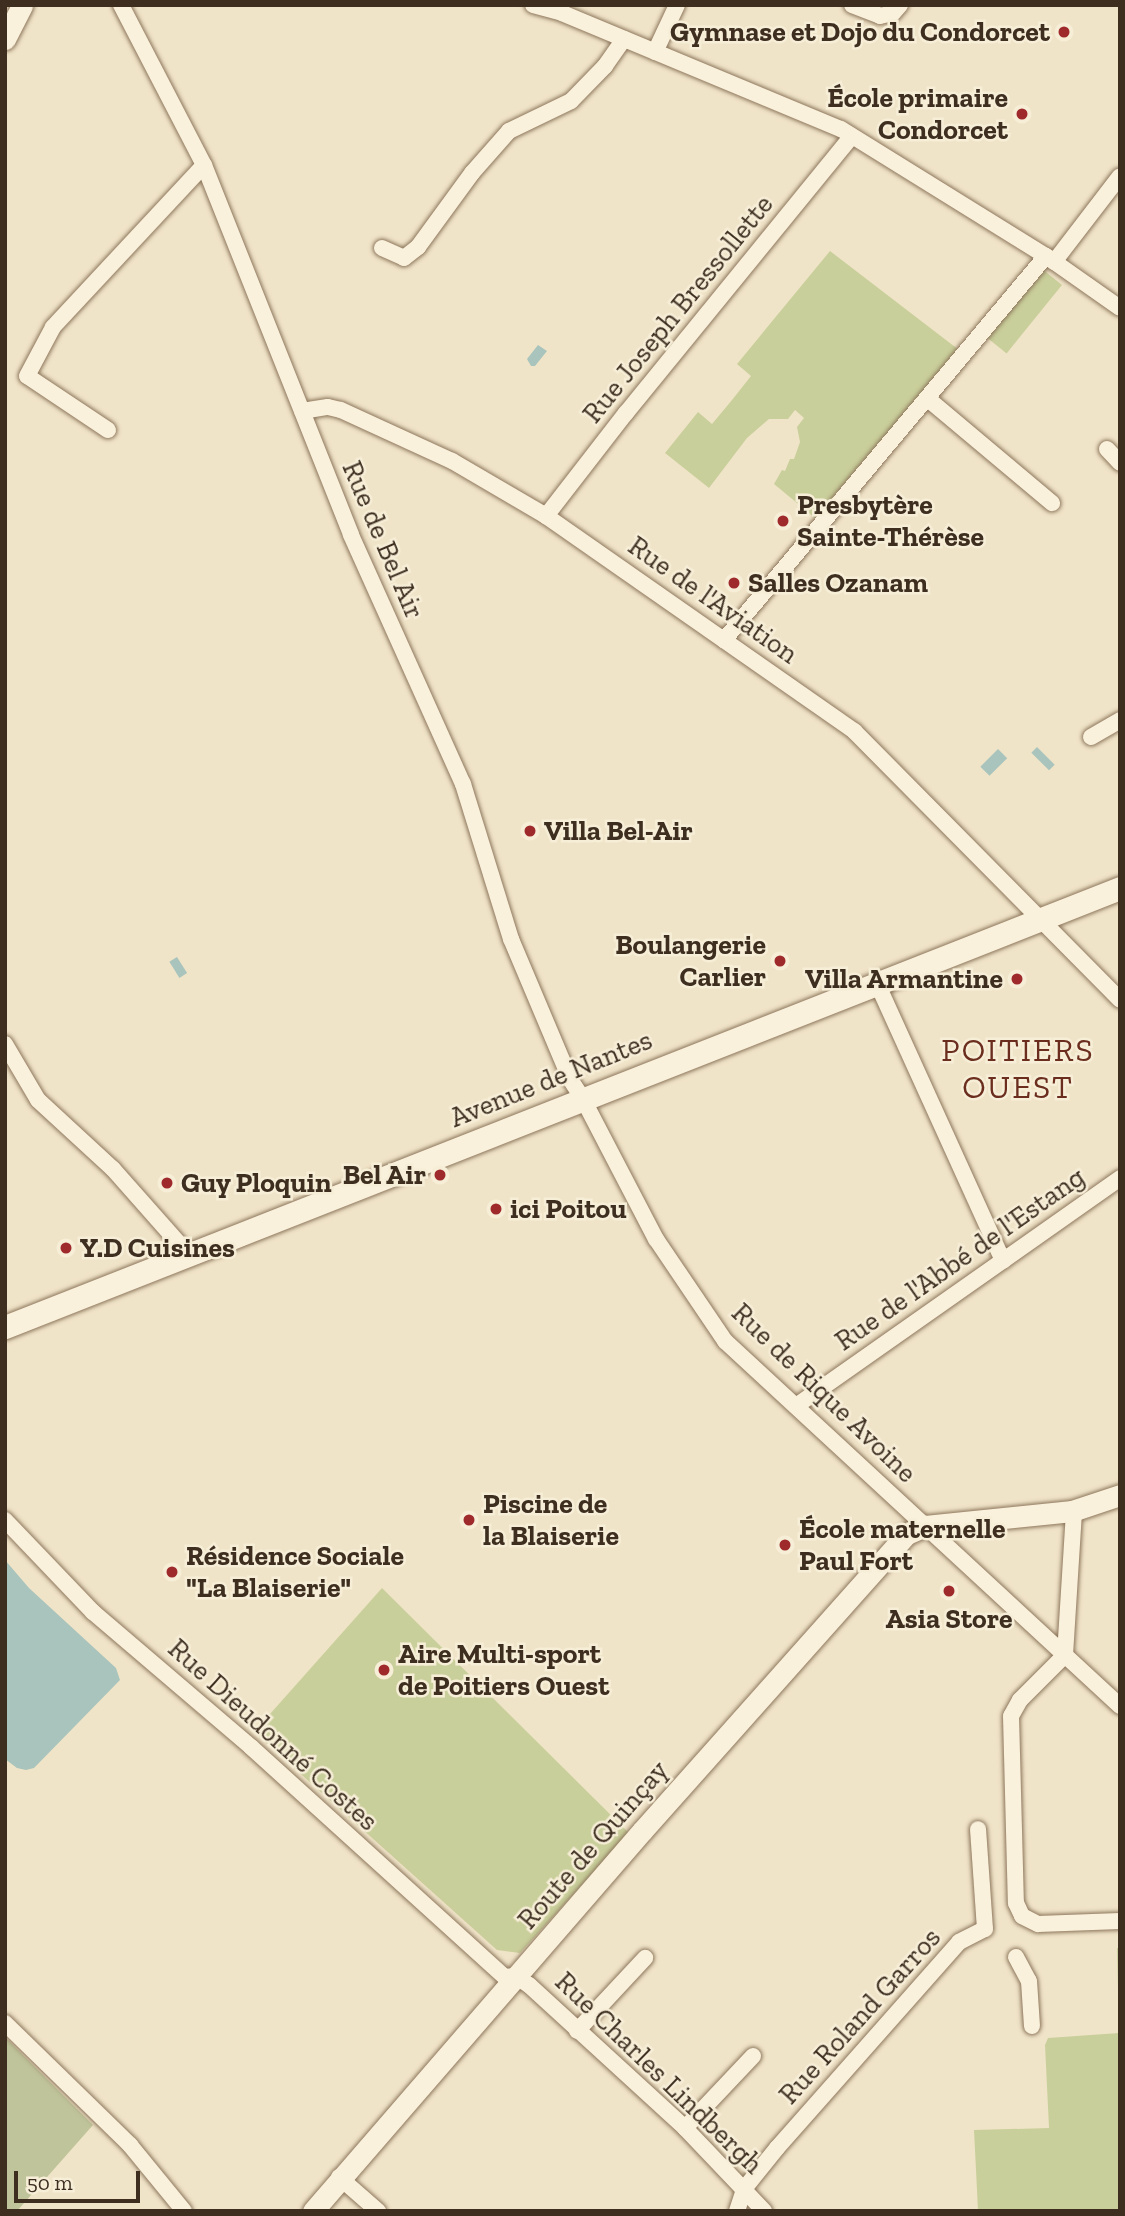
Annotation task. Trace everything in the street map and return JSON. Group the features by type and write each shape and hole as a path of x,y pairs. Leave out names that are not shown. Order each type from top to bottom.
{"main road":[{"name":"Avenue de Nantes","path":"5,1327 1120,888"}],"street":[{"path":"5,39 22,5"},
{"name":"Rue de Bel Air","path":"121,5 204,165 351,535 463,784 511,939 570,1079 583,1098"},
{"path":"533,5 562,13 655,51 852,136 1050,259 1120,308"},
{"path":"655,51 677,5"},
{"path":"852,5 873,14 893,10"},
{"path":"382,248 404,258 418,247 471,173 509,131 571,102 605,66 624,39"},
{"name":"Rue Joseph Bressollette","path":"546,516 852,136"},
{"path":"108,430 27,376 53,327 204,165"},
{"path":"724,640 1120,176"},
{"path":"928,400 1052,503"},
{"name":"Rue de l'Aviation","path":"302,411 328,407 341,410 452,461 546,516 854,731 1120,1000"},
{"path":"1107,449 1120,463"},
{"path":"1091,737 1120,720"},
{"path":"877,983 1003,1261"},
{"path":"5,1044 38,1100 113,1169 189,1255"},
{"name":"Rue de Rique Avoine","path":"583,1098 656,1238 725,1341 1120,1706"},
{"name":"Rue de l'Abbé de l'Estang","path":"796,1406 1120,1178"},
{"path":"925,1526 1074,1510 1120,1494"},
{"path":"1074,1510 1065,1655 1020,1700 1011,1716 1016,1903 1022,1916 1033,1923 1120,1921"},
{"name":"Rue Dieudonné Costes","path":"5,1520 93,1612 251,1747 505,1977 516,1976"},
{"name":"Route de Quinçay","path":"313,2211 800,1651 907,1534 925,1526"},
{"name":"Rue Roland Garros","path":"744,2189 959,1942 985,1929 978,1829"},
{"path":"1016,1956 1029,1981 1032,2026"},
{"path":"577,2031 645,1958"},
{"name":"Rue Charles Lindbergh","path":"516,1976 529,1984 685,2128 764,2211"},
{"path":"5,2023 130,2145 184,2211"},
{"path":"685,2128 753,2056"},
{"path":"340,2177 378,2211"},
{"path":"737,2211 744,2189"}],"green space":[{"path":"830,251 959,350 815,518 774,484 782,470 785,471 790,459 794,459 800,442 797,427 804,418 795,410 788,419 769,419 747,438 709,488 665,453 698,412 712,424 732,400 751,376 737,364"},
{"path":"1041,268 1062,285 1007,353 986,336"},
{"path":"382,1588 629,1833 520,1953 497,1950 254,1732"},
{"path":"1117,1948 1120,1948 1120,2211 978,2211 974,2130 1049,2128 1045,2045 1048,2038 1119,2033"},
{"path":"5,2037 93,2125 17,2211 5,2211"}],"water":[{"path":"538,345 547,351 535,366 531,366 527,359"},
{"path":"1037,747 1055,765 1049,770 1031,753"},
{"path":"998,749 1007,758 990,776 980,767"},
{"path":"177,957 187,973 179,978 169,962"},
{"path":"5,1560 29,1588 116,1668 120,1680 34,1768 26,1770 17,1768 5,1759"}],"place":[{"name":"Gymnase et Dojo du Condorcet","path":"1064,32"},
{"name":"École primaire Condorcet","path":"1022,114"},
{"name":"Presbytère Sainte-Thérèse","path":"783,521"},
{"name":"Salles Ozanam","path":"734,583"},
{"name":"Villa Bel-Air","path":"530,831"},
{"name":"Boulangerie Carlier","path":"780,961"},
{"name":"Villa Armantine","path":"1017,979"},
{"name":"Bel Air","path":"440,1175"},
{"name":"Guy Ploquin","path":"167,1183"},
{"name":"ici Poitou","path":"496,1209"},
{"name":"Y.D Cuisines","path":"66,1248"},
{"name":"Piscine de la Blaiserie","path":"469,1520"},
{"name":"École maternelle Paul Fort","path":"785,1545"},
{"name":"Résidence Sociale \"La Blaiserie\"","path":"172,1572"},
{"name":"Asia Store","path":"949,1591"},
{"name":"Aire Multi-sport de Poitiers Ouest","path":"384,1670"}],"district":[{"name":"POITIERS OUEST","path":"1018,1070"}]}
